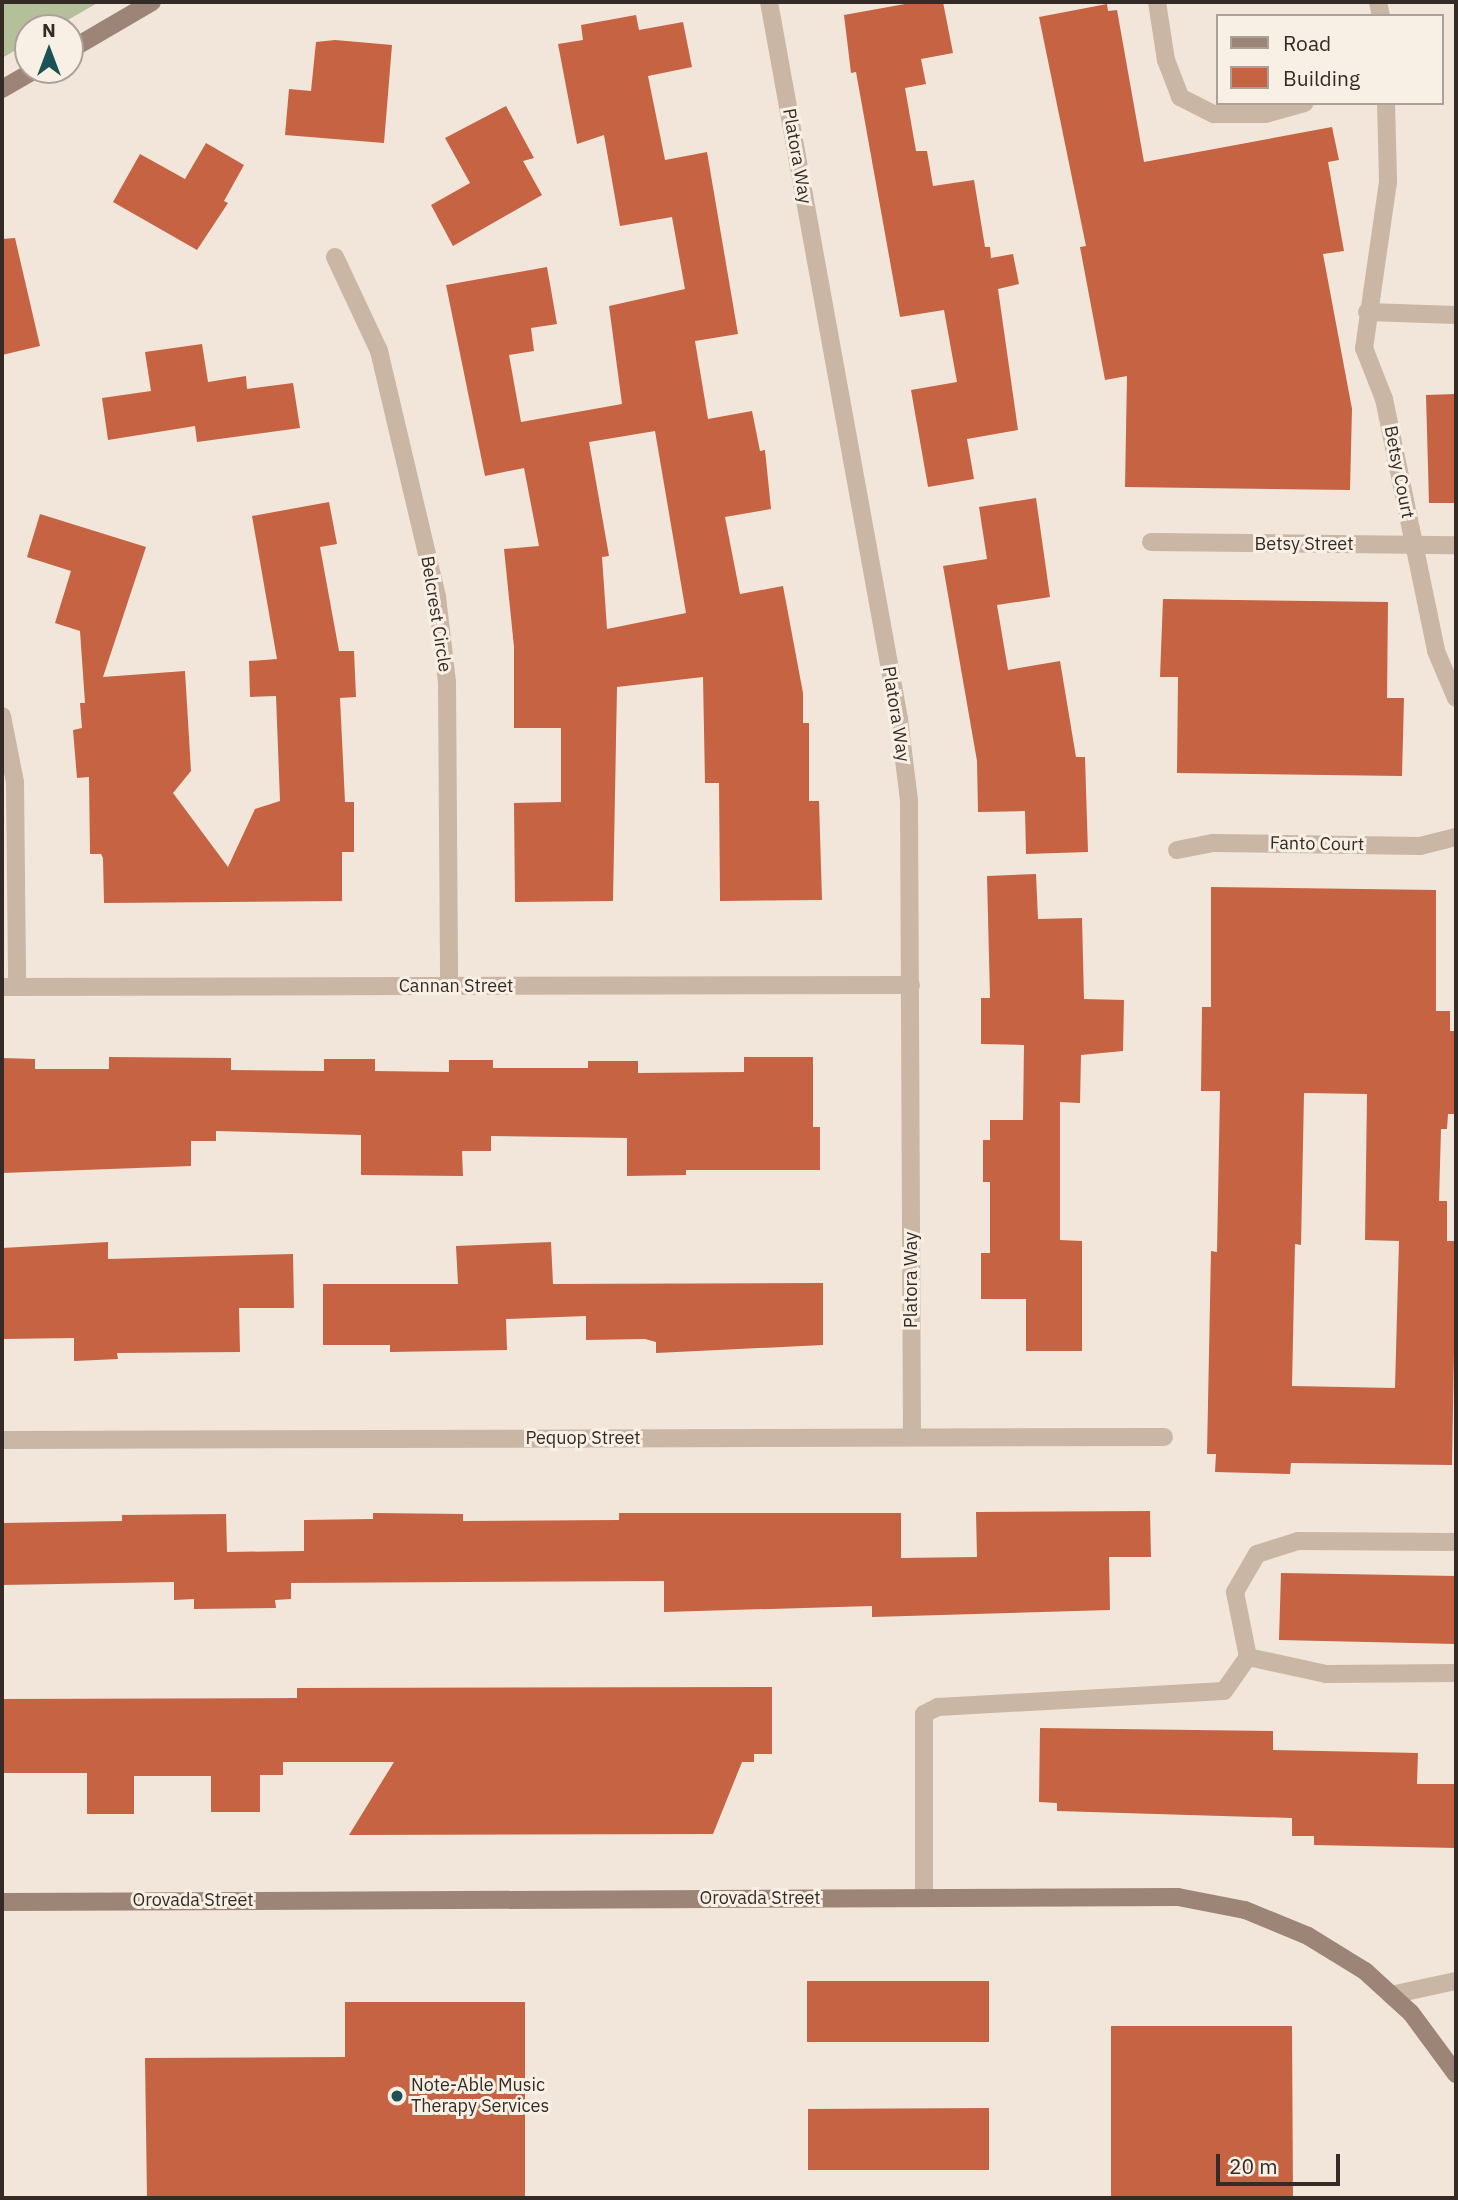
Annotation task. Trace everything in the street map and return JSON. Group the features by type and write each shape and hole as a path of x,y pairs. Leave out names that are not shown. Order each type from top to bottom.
{"street":[{"path":"84,42 152,2"},
{"name":"Platora Way","path":"769,2 898,719 909,801 912,1437"},
{"path":"1163,2 1157,2 1166,60 1180,97 1214,114 1265,114 1298,105"},
{"name":"Betsy Court","path":"1386,105 1388,182 1367,312 1364,348 1384,399 1436,651 1456,698"},
{"name":"Belcrest Circle","path":"335,257 379,351 437,597 447,681 449,986"},
{"path":"1367,312 1456,315"},
{"name":"Betsy Street","path":"1151,542 1456,545"},
{"path":"2,716 15,782 9,987"},
{"name":"Fanto Court","path":"1177,849 1213,843 1420,846 1456,837"},
{"name":"Cannan Street","path":"9,987 911,985"},
{"name":"Pequop Street","path":"2,1440 1164,1437"},
{"path":"924,1897 924,1714 938,1707 1224,1691 1248,1657 1235,1591 1257,1554 1298,1541 1456,1542"},
{"path":"1248,1657 1326,1674 1456,1673"},
{"name":"Orovada Street","path":"2,1902 1178,1897 1245,1910 1308,1936 1365,1971 1411,2013 1456,2074"},
{"path":"1391,1995 1456,1981"}],"green space":[{"path":"2,2 99,2 78,14 14,14 14,51 2,58"}],"building":[{"path":"916,2 943,2 953,53 921,59 926,84 905,88 916,151 927,151 933,186 974,180 985,247 990,247 991,258 1013,254 1019,284 998,289 1018,430 967,439 974,479 928,487 911,390 957,382 944,310 900,317 856,72 851,73 844,15"},
{"path":"1107,4 1108,11 1117,10 1144,162 1332,127 1339,160 1328,162 1344,251 1323,254 1352,409 1350,490 1125,487 1127,376 1105,380 1080,247 1086,246 1039,17"},
{"path":"636,15 639,30 683,22 692,67 648,76 665,160 707,152 738,334 695,341 708,419 752,411 760,451 765,450 771,509 725,517 740,594 783,586 803,693 803,723 809,723 809,801 819,801 822,900 720,901 719,783 705,783 703,677 617,687 613,901 515,902 514,803 561,802 561,728 514,728 514,647 504,549 539,546 524,468 485,476 446,285 547,267 557,324 531,328 534,351 509,355 521,422 622,404 609,306 685,289 672,217 620,226 604,135 577,144 558,44 583,40 581,25","holes":["655,431 686,613 607,629 602,557 609,556 589,442"]},
{"path":"335,40 392,45 384,143 285,135 289,89 311,91 316,42"},
{"path":"506,106 534,158 523,161 542,195 453,246 431,205 470,183 445,138"},
{"path":"206,143 244,165 224,201 228,203 197,250 113,202 140,154 185,179"},
{"path":"15,238 40,346 2,355 2,239"},
{"path":"202,344 208,382 246,376 247,389 293,383 300,428 197,442 195,426 108,440 102,398 151,391 145,352"},
{"path":"1456,394 1456,503 1429,503 1426,395"},
{"path":"1036,498 1050,597 997,605 1008,670 1060,661 1076,757 1085,757 1088,852 1026,854 1025,811 978,812 977,761 943,566 987,559 979,507"},
{"path":"329,502 337,544 320,547 339,651 354,651 356,697 340,698 345,802 354,802 354,852 342,852 342,901 104,903 103,858 101,854 90,854 89,777 77,778 73,730 82,728 80,703 85,703 80,631 55,623 71,571 27,557 40,514 146,547 103,677 185,671 191,771 173,793 228,867 255,809 280,801 276,696 250,697 249,661 277,659 252,516"},
{"path":"1163,599 1388,602 1387,698 1404,698 1402,776 1177,773 1178,677 1160,677"},
{"path":"1036,874 1038,919 1082,918 1084,999 1124,1000 1123,1051 1081,1055 1080,1103 1060,1102 1060,1240 1082,1241 1082,1351 1026,1351 1026,1299 981,1299 981,1253 990,1253 990,1182 983,1182 983,1140 990,1140 990,1120 1023,1120 1024,1045 981,1044 981,998 990,998 987,876"},
{"path":"1211,887 1436,890 1436,1011 1450,1011 1450,1031 1456,1031 1455,1114 1448,1114 1447,1129 1441,1129 1439,1201 1447,1201 1447,1241 1456,1241 1452,1465 1291,1463 1290,1474 1215,1472 1216,1454 1207,1454 1211,1251 1217,1252 1220,1091 1201,1091 1202,1007 1211,1007","holes":["1304,1093 1367,1094 1365,1240 1399,1241 1395,1388 1292,1386 1295,1244 1301,1245"]},
{"path":"109,1057 231,1058 231,1070 324,1071 324,1059 375,1059 375,1071 449,1072 449,1060 493,1060 493,1068 588,1068 588,1061 638,1061 638,1073 744,1072 744,1057 813,1057 813,1127 820,1127 820,1170 686,1170 686,1175 627,1176 627,1138 491,1136 491,1151 462,1151 463,1176 361,1175 361,1135 216,1131 216,1141 191,1141 191,1166 2,1173 2,1058 35,1059 35,1069 109,1069"},
{"path":"108,1242 108,1259 293,1254 294,1308 239,1308 240,1352 117,1353 118,1359 74,1361 74,1338 2,1339 2,1248"},
{"path":"551,1242 553,1284 823,1283 823,1345 656,1353 656,1342 645,1339 586,1340 586,1316 506,1319 507,1350 390,1352 390,1345 323,1345 323,1284 458,1284 456,1246"},
{"path":"1150,1511 1151,1557 1109,1557 1110,1610 872,1617 872,1606 664,1612 664,1581 291,1583 291,1599 275,1600 276,1608 194,1609 194,1599 174,1600 174,1582 2,1585 2,1523 122,1521 122,1515 226,1514 227,1552 304,1551 304,1520 373,1519 373,1513 463,1514 463,1521 619,1520 619,1513 901,1513 901,1558 977,1557 976,1512"},
{"path":"1281,1573 1456,1576 1456,1644 1279,1640"},
{"path":"772,1687 772,1754 754,1754 754,1762 742,1762 713,1834 349,1835 394,1762 283,1762 283,1775 260,1775 260,1812 211,1812 211,1776 134,1776 134,1814 87,1814 87,1773 2,1773 2,1699 297,1698 297,1688"},
{"path":"1040,1728 1273,1731 1273,1750 1418,1753 1417,1784 1456,1784 1456,1848 1314,1845 1314,1836 1292,1836 1292,1818 1057,1811 1057,1803 1039,1802"},
{"path":"807,1981 989,1981 989,2042 807,2042"},
{"path":"345,2002 525,2002 525,2198 147,2198 145,2058 345,2057"},
{"path":"1111,2026 1292,2026 1293,2198 1111,2198"},
{"path":"989,2108 989,2170 808,2170 808,2109"}],"place":[{"name":"Note-Able Music Therapy Services","path":"397,2096"}]}
